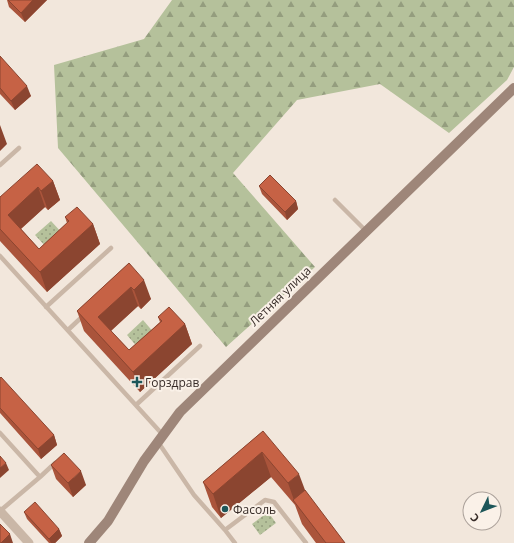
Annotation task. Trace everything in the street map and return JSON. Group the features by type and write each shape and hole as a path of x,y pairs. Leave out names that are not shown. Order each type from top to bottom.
{"street":[{"name":"Летняя улица","path":"90,542 108,521 144,461 180,412 514,88"},
{"path":"0,511 29,543"}],"lane":[{"path":"0,166 19,148"},
{"path":"335,200 366,231"},
{"path":"46,307 111,248"},
{"path":"0,256 136,405 160,438 194,495 235,543"},
{"path":"68,330 91,309"},
{"path":"136,405 200,346"},
{"path":"0,433 40,477"},
{"path":"0,511 60,458"},
{"path":"225,530 265,500 274,502 306,543"}],"green space":[{"path":"172,0 514,0 514,67 507,80 449,133 380,84 297,100 233,173 315,267 226,347 58,148 54,65 144,39"},
{"path":"51,221 63,234 47,248 35,235"},
{"path":"143,320 155,334 139,349 127,335"},
{"path":"268,512 276,523 260,535 252,524"}],"building":[{"path":"8,0 33,0 21,13"},
{"path":"0,56 27,86 11,101 0,88"},
{"path":"37,164 53,181 41,191 38,187 8,215 39,249 69,221 65,217 77,207 93,224 40,272 0,229 0,197"},
{"path":"270,175 296,201 285,212 259,186"},
{"path":"129,263 144,280 134,290 131,287 98,317 129,350 162,321 158,317 169,307 185,324 133,372 77,311"},
{"path":"1,377 54,435 38,449 0,408"},
{"path":"263,431 299,474 288,483 262,452 213,494 203,482"},
{"path":"64,453 81,471 68,483 51,465"},
{"path":"0,456 6,463 0,468"},
{"path":"305,490 345,543 326,543 293,500"},
{"path":"35,502 59,529 49,539 24,512"},
{"path":"0,524 10,534 1,543 0,543"}],"place":[{"name":"Горздрав","path":"137,382"},
{"name":"Фасоль","path":"225,509"}]}
